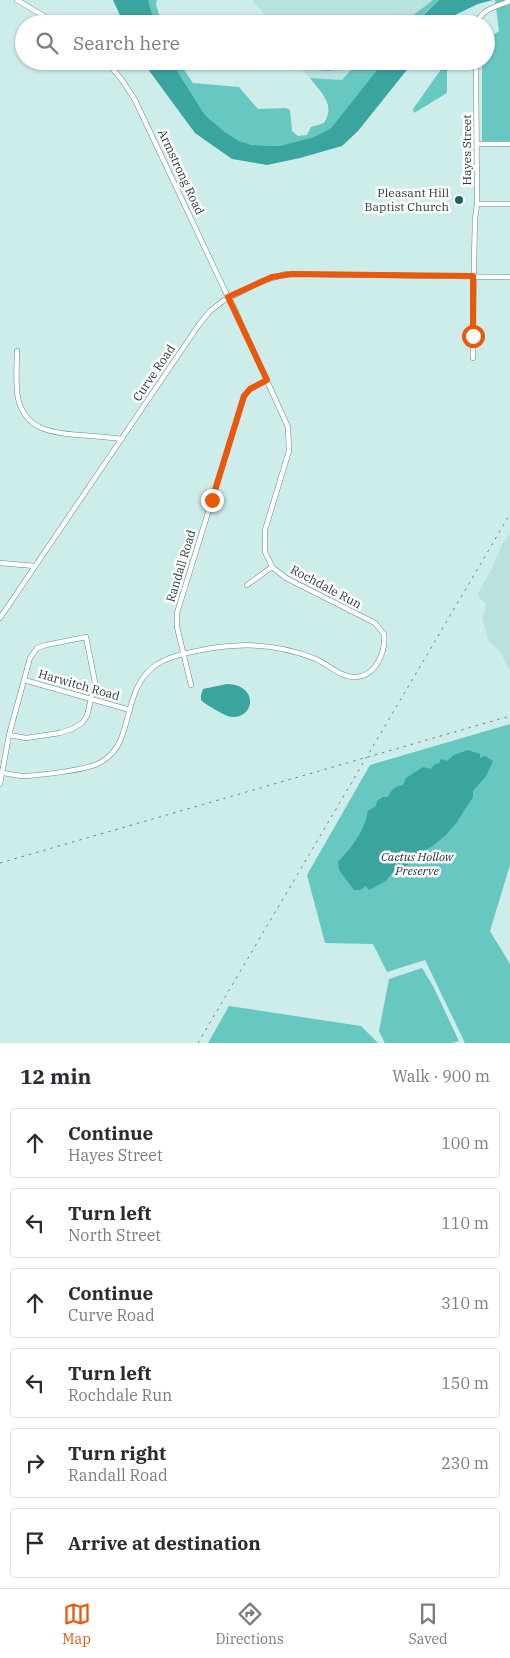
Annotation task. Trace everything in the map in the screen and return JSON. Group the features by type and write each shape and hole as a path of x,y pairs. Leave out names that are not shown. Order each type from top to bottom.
{"street":[{"path":"17,0 42,15"},
{"path":"481,15 510,1"},
{"name":"Armstrong Road","path":"114,70 139,108 228,297"},
{"name":"Hayes Street","path":"473,358 473,276 478,144 476,70"},
{"path":"478,144 510,144"},
{"path":"477,204 510,204"},
{"name":"Curve Road","path":"0,618 205,316 228,297 272,277 286,274 510,277"},
{"name":"Rochdale Run","path":"184,655 237,644 268,646 292,650 356,678 371,672 384,651 384,634 380,627 286,578 272,566 265,552 265,530 289,451 290,438 288,427 228,297"},
{"path":"17,351 17,389 20,402 26,415 36,425 55,433 122,439"},
{"name":"Randall Road","path":"191,684 176,620 244,396 250,389 267,380"},
{"path":"0,563 34,566"},
{"path":"247,584 272,566"},
{"path":"0,784 9,735 30,658 37,648 86,637 95,682 87,716 82,723 60,733 26,738 9,735"},
{"path":"1,772 26,776 90,767 109,757 120,742 137,688 150,669 168,659 184,655"},
{"name":"Harwitch Road","path":"24,680 130,710"}],"shaded area":[{"path":"113,0 148,0 152,15 120,15"},
{"path":"252,0 433,0 413,15 265,15"},
{"path":"439,0 493,0 478,4 456,15 423,15"},
{"path":"149,70 177,70 205,115 239,141 252,145 279,146 314,137 331,128 377,70 407,70 358,131 342,146 267,165 232,159 195,133"},
{"path":"301,70 351,70 342,80 310,78"},
{"path":"510,532 510,671 500,651 489,642 482,617 486,604 479,597 478,593"},
{"path":"227,684 245,690 249,695 249,707 240,716 232,717 225,715 201,700 203,689"},
{"path":"468,750 480,754 480,758 485,756 493,761 486,776 473,791 473,797 457,822 445,836 425,850 416,860 412,860 405,867 395,869 386,881 369,890 366,886 360,890 354,890 339,870 338,862 361,832 368,811 376,806 377,801 383,797 388,797 394,788 403,785 406,778 423,767 431,769 441,759 447,761 454,755"}],"green space":[{"path":"148,0 157,0 156,5 159,15 152,15"},
{"path":"433,0 439,0 422,15 413,15"},
{"path":"495,0 510,0 510,141 482,141 482,70 495,70 495,34 499,31"},
{"path":"177,70 184,70 193,83 239,87 258,109 286,108 290,110 292,131 298,136 307,135 311,127 324,123 327,116 328,104 326,99 310,78 342,80 351,70 377,70 331,128 314,137 279,146 252,145 239,141 205,115"},
{"path":"441,70 447,70 447,93 414,113 413,109"},
{"name":"Cactus Hollow Preserve","path":"510,724 510,865 490,931 510,964 510,1043 465,1043 425,960 387,972 373,944 325,943 307,875 370,765"},
{"path":"422,968 433,986 459,1041 452,1043 385,1043 379,1031 389,979"},
{"path":"229,1006 361,1026 378,1043 208,1043"}],"railway":[{"path":"198,1043 510,514"},
{"path":"0,863 510,716"}],"place":[{"name":"Pleasant Hill Baptist Church","path":"459,200"}],"route":[{"path":"212,500 244,396 250,389 267,380 228,297 278,275 473,276 473,336"}]}
